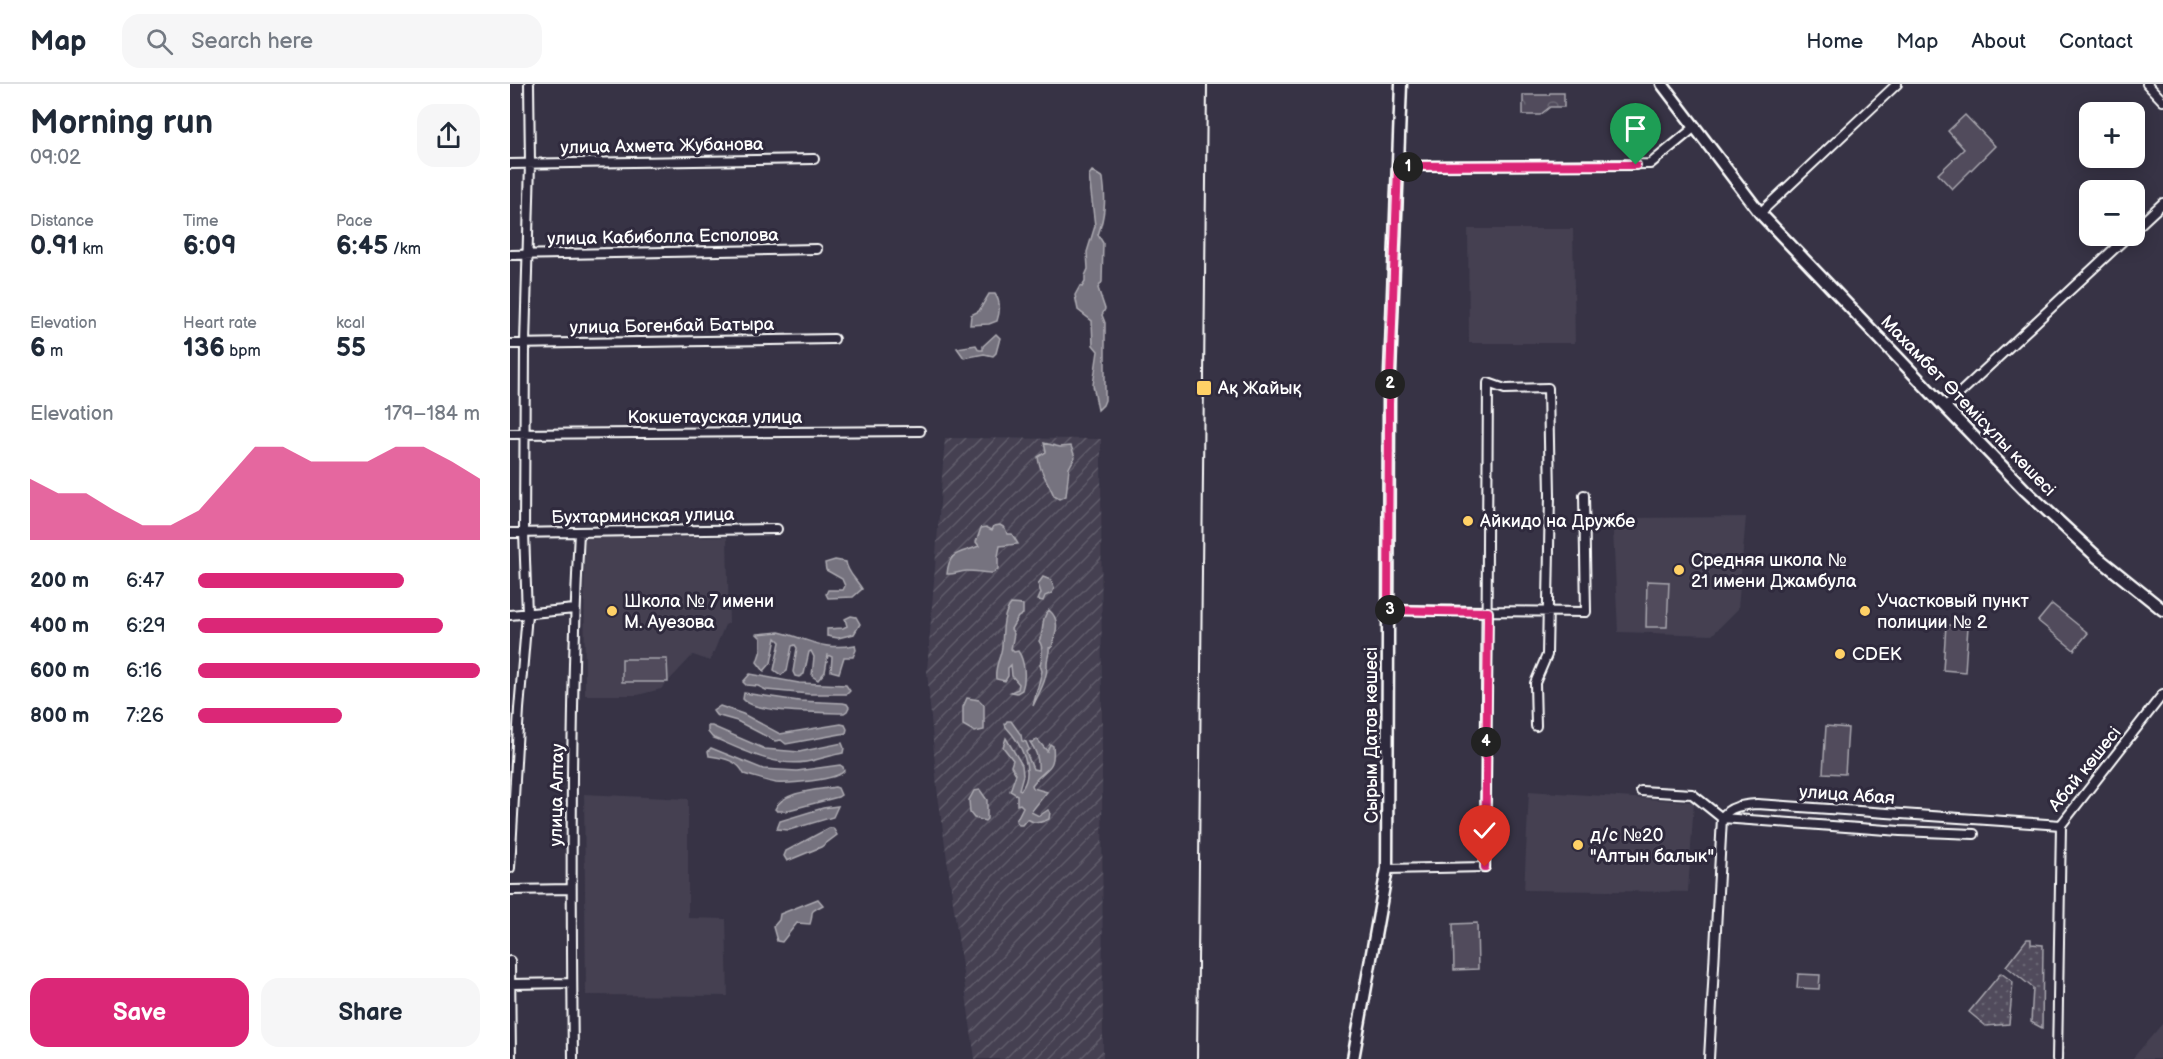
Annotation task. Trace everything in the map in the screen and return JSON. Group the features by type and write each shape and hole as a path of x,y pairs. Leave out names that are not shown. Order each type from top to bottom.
{"main road":[{"name":"Сырым Датов көшесі","path":"1353,1059 1387,869 1389,404 1401,84"},
{"name":"Махамбет Өтемісұлы көшесі","path":"1662,84 1760,213 2025,490 2097,557 2163,610"}],"street":[{"path":"510,868 514,709 527,614 524,532 525,344 530,163 529,84"},
{"path":"1760,213 1898,84"},
{"path":"2147,84 2162,98"},
{"path":"1398,166 1650,164 1695,127"},
{"name":"улица Ахмета Жубанова","path":"510,164 814,159"},
{"path":"2145,220 2163,203"},
{"path":"1945,407 2117,246"},
{"name":"улица Кабиболла Есполова","path":"510,255 817,249"},
{"name":"улица Богенбай Батыра","path":"510,344 834,339"},
{"path":"1387,869 1485,867 1488,383 1505,389 1548,388 1550,495 1547,655 1535,683 1536,726"},
{"name":"Кокшетауская улица","path":"510,434 920,431"},
{"path":"1388,610 1586,612 1584,495"},
{"name":"Бухтарминская улица","path":"510,533 777,529"},
{"name":"улица Алтау","path":"573,1059 571,889 575,609 579,532"},
{"path":"510,615 575,609"},
{"name":"Абай көшесі","path":"1976,819 2061,825 2163,694"},
{"path":"1641,791 1692,794 1722,818 1709,1059"},
{"name":"улица Абая","path":"1722,818 1727,812 1743,805 1757,804 1976,819"},
{"name":"улица Абая","path":"1722,818 1892,831 1974,834"},
{"path":"2057,1059 2061,825"},
{"path":"510,890 571,889"},
{"path":"510,962 511,1059"},
{"path":"510,984 572,982"}],"shaded area":[{"path":"1092,171 1103,178 1104,193 1102,221 1098,235 1103,243 1102,282 1098,288 1105,309 1102,315 1105,323 1105,400 1098,410 1093,385 1098,351 1093,345 1092,321 1078,310 1075,295 1085,282 1088,269 1087,252 1095,226 1089,175"},
{"path":"1468,229 1573,229 1575,343 1469,343"},
{"path":"989,294 995,294 998,300 997,321 970,325 971,315 979,311"},
{"path":"996,334 1000,338 993,356 984,354 964,358 957,348 976,345 979,350 983,350 983,346"},
{"path":"945,438 1101,439 1103,1059 975,1059 937,788 927,671"},
{"path":"1044,443 1060,447 1071,446 1075,457 1069,468 1066,496 1059,499 1054,496 1039,462 1038,457 1046,452"},
{"name":"Средняя школа № 21 имени Джамбула","path":"1746,517 1738,609 1712,635 1618,632 1613,531 1623,518"},
{"path":"1000,525 1005,528 1007,534 1012,534 1018,544 1000,546 998,569 993,573 967,571 947,574 953,557 979,546 976,542 981,528 986,527 992,530 994,526"},
{"path":"642,535 644,538 727,537 729,623 725,625 710,661 693,655 661,689 638,695 585,695 584,538"},
{"path":"835,560 846,562 862,589 853,597 828,598 826,594 828,590 843,590 845,586 842,579 826,570 825,563"},
{"path":"1043,577 1051,580 1054,588 1043,601 1038,600 1041,593 1038,584"},
{"path":"1011,604 1023,605 1023,614 1018,617 1011,629 1014,634 1011,649 1014,652 1018,651 1024,670 1022,690 1017,693 1011,692 1018,689 1019,684 1012,676 1011,665 1005,681 996,679 1004,619"},
{"path":"1049,610 1055,618 1056,632 1052,647 1049,648 1045,679 1033,706 1042,671 1040,665 1042,650 1039,641 1044,617"},
{"path":"851,616 856,617 860,624 854,634 838,638 827,636 827,629 847,626 845,619"},
{"path":"779,632 824,645 855,645 856,650 853,657 844,657 839,673 831,671 832,657 828,655 825,672 818,680 812,676 814,657 811,651 804,674 799,677 795,676 793,672 797,648 795,645 792,646 787,671 781,675 774,670 780,642 776,638 771,663 764,671 757,662 761,650 761,638 757,634"},
{"path":"750,674 799,683 846,685 850,691 847,694 809,694 766,690 758,686 746,685 743,682"},
{"path":"744,693 799,701 843,703 849,707 844,713 775,710 750,704 743,699"},
{"path":"967,698 979,700 984,705 984,730 975,732 963,725 963,707"},
{"path":"720,706 743,714 780,734 841,724 847,729 846,733 786,744 781,740 775,741 737,721 716,715 713,711"},
{"path":"1007,721 1011,721 1021,735 1022,741 1026,742 1029,749 1026,752 1033,769 1038,770 1038,763 1030,742 1037,739 1047,751 1050,744 1053,746 1051,765 1032,785 1033,788 1047,792 1031,812 1039,816 1048,810 1049,819 1035,822 1027,819 1022,825 1016,821 1023,807 1020,804 1017,805 1017,795 1010,791 1016,774 1011,766 1013,760 1003,747 1006,738 1022,765 1023,775 1019,789 1021,790 1027,774 1027,766 1021,749 1006,727"},
{"path":"708,726 765,749 799,752 842,743 844,748 843,753 811,761 781,762 758,756 712,737 708,732"},
{"path":"711,748 763,769 797,771 840,765 844,771 823,779 776,783 744,774 734,763 709,756 708,751"},
{"path":"835,787 841,795 838,797 785,811 775,809 785,798 793,795"},
{"path":"980,790 987,800 987,819 985,821 974,818 970,813 969,800 974,791"},
{"path":"1529,791 1694,802 1688,892 1524,890"},
{"path":"584,794 688,799 688,918 726,919 728,996 586,995"},
{"path":"838,806 833,817 789,830 777,829 780,821 823,808"},
{"path":"833,828 837,835 821,847 787,861 784,856 786,851"},
{"path":"818,899 823,905 813,911 810,924 797,923 782,942 777,941 773,927 779,920 780,914"},
{"path":"2163,1023 2163,1059 2132,1059"}],"green space":[{"path":"1550,93 1564,93 1564,107 1550,107 1540,115 1523,115 1523,95 1549,95"},
{"path":"1965,115 1995,146 1952,189 1938,174 1964,149 1948,131"},
{"path":"1647,581 1669,582 1667,627 1646,627"},
{"path":"2052,604 2088,633 2074,650 2038,621"},
{"path":"1946,625 1968,626 1965,672 1943,670"},
{"path":"622,659 667,659 668,682 622,682"},
{"path":"1826,726 1848,728 1845,774 1823,773"},
{"path":"1477,923 1478,969 1454,970 1453,924"},
{"path":"2027,939 2031,939 2031,944 2043,945 2042,1028 2031,1022 2033,988 2006,966"},
{"path":"2001,973 2013,982 2009,1024 1986,1026 1969,1012"},
{"path":"1798,974 1820,975 1819,989 1797,988"}],"railway":[{"path":"1197,1059 1207,84"}],"place":[{"name":"Ақ Жайық","path":"1204,388"},
{"name":"Айкидо на Дружбе","path":"1468,521"},
{"name":"Средняя школа № 21 имени Джамбула","path":"1679,570"},
{"name":"Школа № 7 имени М. Ауезова","path":"612,611"},
{"name":"Участковый пункт полиции № 2","path":"1865,611"},
{"name":"CDEK","path":"1840,654"},
{"name":"д/с №20 \"Алтын балык\"","path":"1578,845"}],"route":[{"path":"1485,867 1488,612 1388,610 1389,404 1398,166 1636,165"}]}
